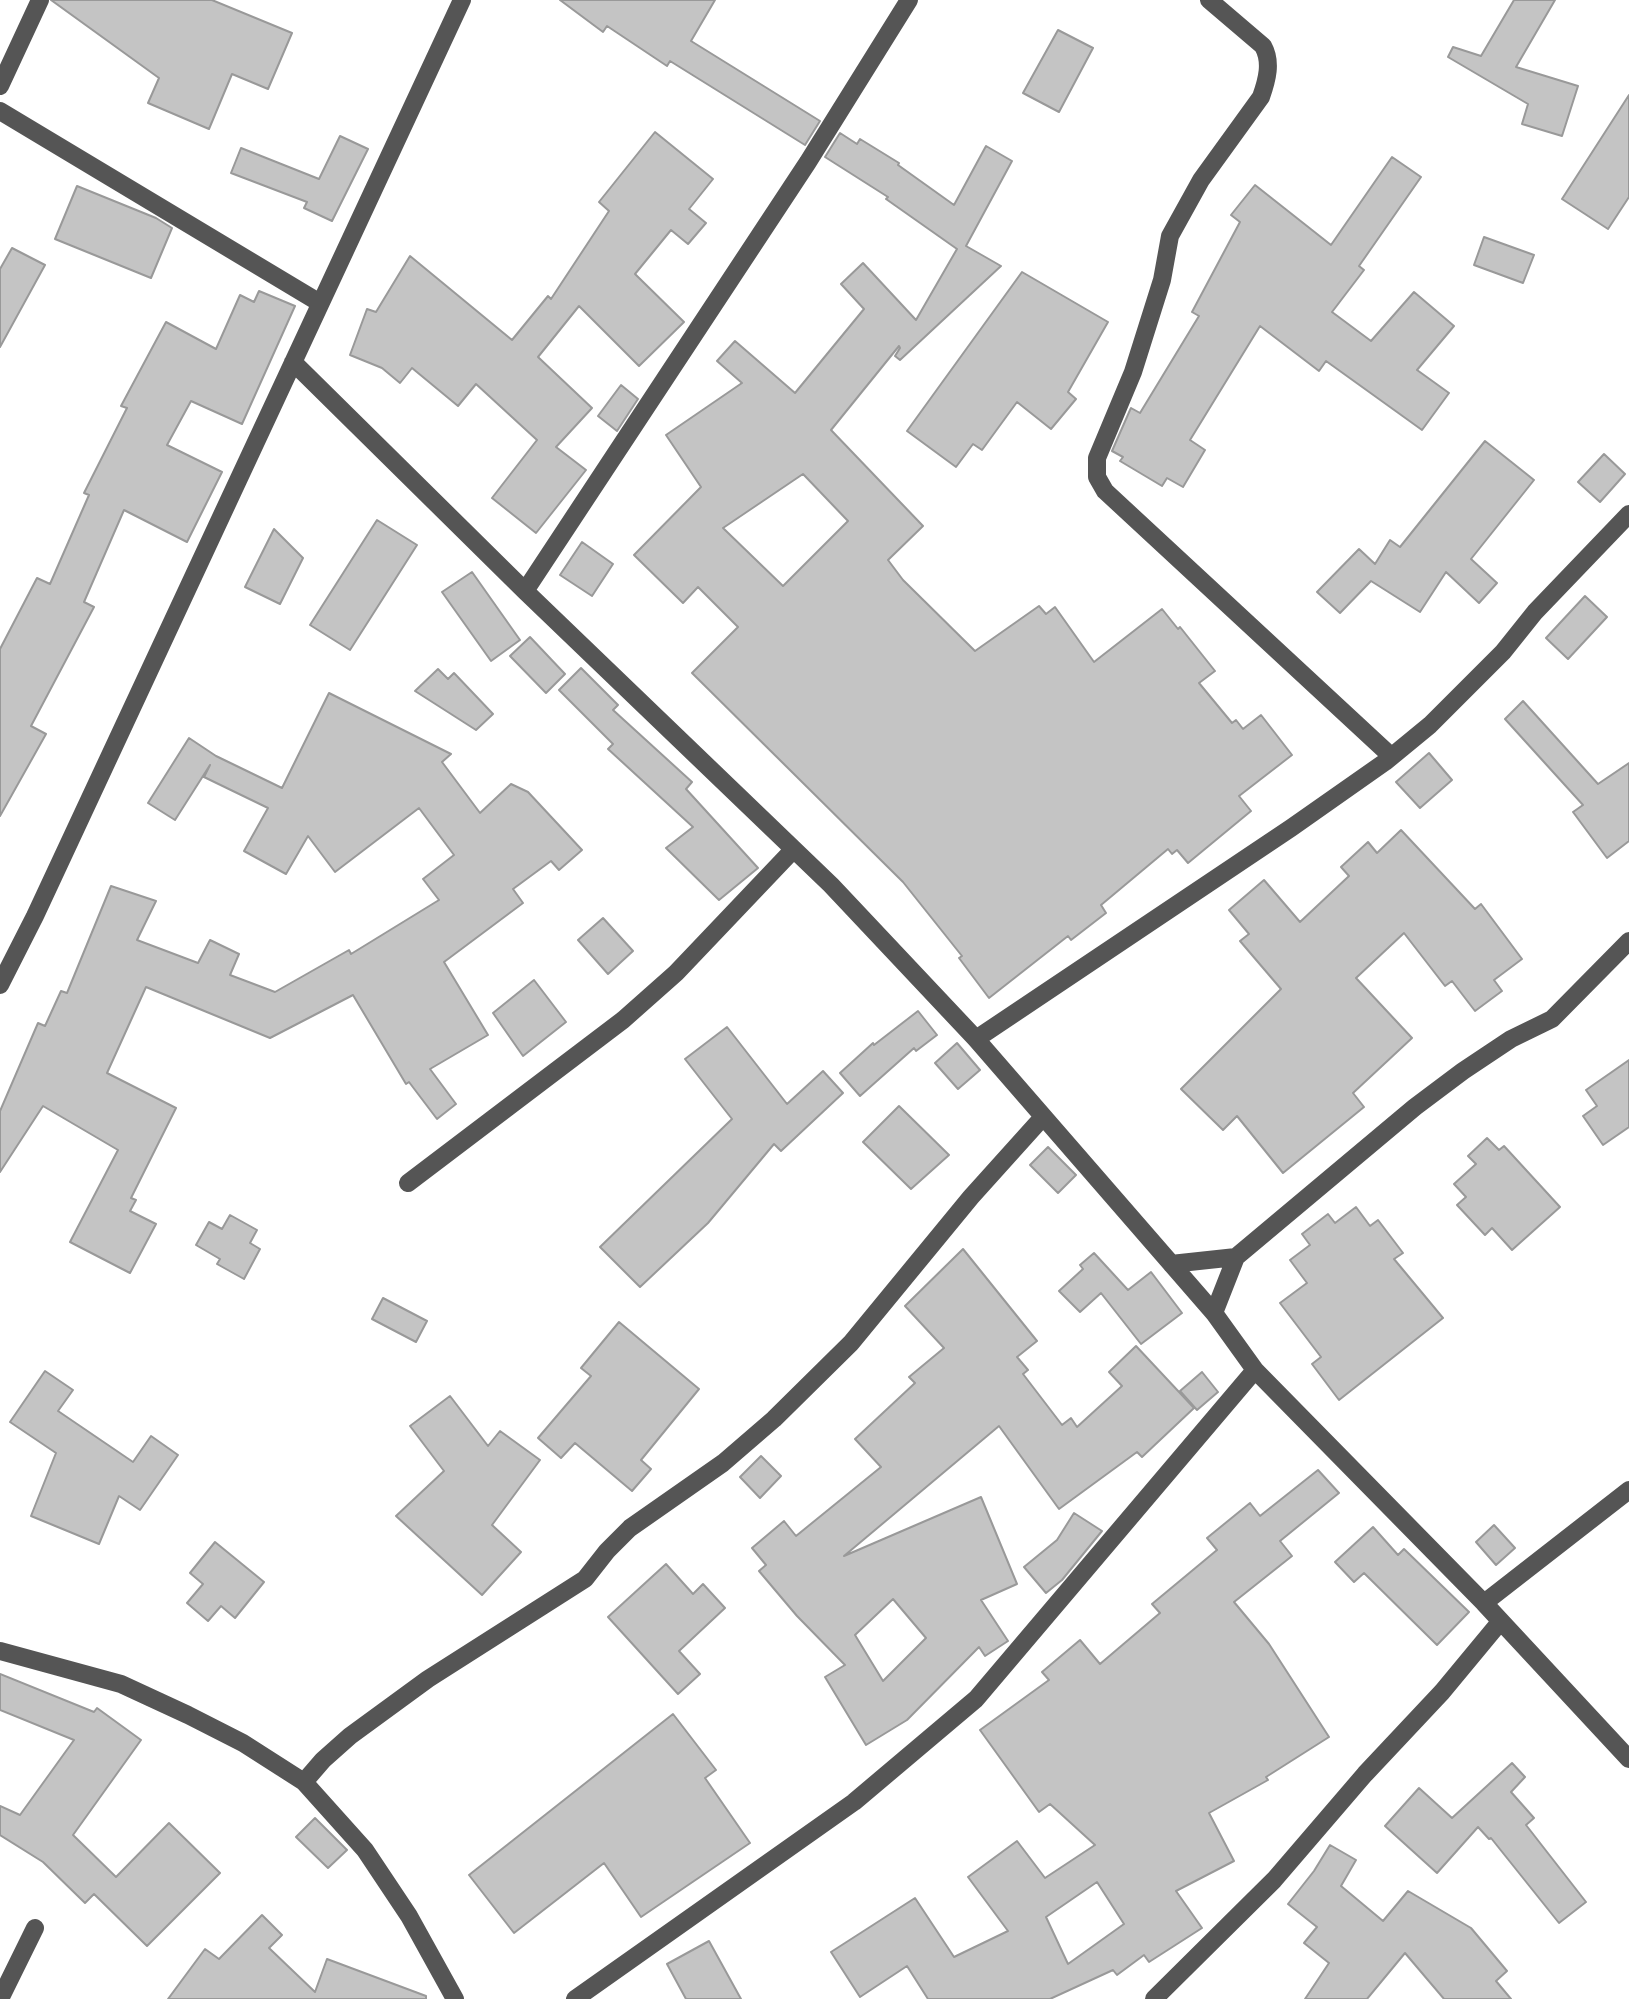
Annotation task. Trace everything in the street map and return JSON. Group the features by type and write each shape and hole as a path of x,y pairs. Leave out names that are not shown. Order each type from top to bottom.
{"street":[{"path":"0,86 40,0"},
{"path":"0,985 35,916 462,0"},
{"path":"525,591 808,162 909,0"},
{"path":"1209,0 1246,29 1262,46 1268,55 1266,81 1261,97 1201,180 1170,236 1162,280 1133,372 1097,458 1097,477 1105,491 1391,756"},
{"path":"0,111 320,303"},
{"path":"293,362 525,591 831,885 976,1039 1214,1313 1255,1370 1484,1604 1629,1759"},
{"path":"976,1039 1291,828 1430,725 1503,652 1535,612 1629,514"},
{"path":"408,1182 632,1012 676,973 793,850"},
{"path":"1214,1313 1236,1256 1453,1078 1511,1039 1552,1019 1629,941"},
{"path":"304,1782 323,1760 350,1736 417,1687 585,1578 630,1528 723,1463 774,1419 851,1343 971,1198 1043,1117"},
{"path":"1171,1264 1236,1256"},
{"path":"575,1999 854,1802 976,1699 1255,1370"},
{"path":"1484,1604 1629,1490"},
{"path":"1154,1999 1274,1880 1500,1622"},
{"path":"0,1651 121,1684 243,1743 304,1782 365,1850 408,1916 455,1999"},
{"path":"0,1999 35,1928"}],"building":[{"path":"51,0 212,0 292,33 268,89 232,74 209,129 148,103 159,78"},
{"path":"560,0 715,0 691,41 820,121 805,145 670,61 667,66 607,26 603,32"},
{"path":"1514,0 1555,0 1516,67 1578,86 1562,136 1522,124 1528,104 1448,57 1453,47 1481,56"},
{"path":"1058,30 1093,48 1059,112 1023,93"},
{"path":"1629,95 1629,197 1608,229 1562,199"},
{"path":"655,132 713,179 689,209 706,223 688,244 671,230 635,274 684,322 639,366 579,306 538,357 592,408 556,447 586,470 536,533 492,498 537,440 476,384 458,406 412,368 400,383 382,368 350,355 367,309 376,312 410,256 512,340 548,296 551,299 609,211 599,202"},
{"path":"840,133 857,144 860,139 899,163 898,165 954,205 986,146 1012,161 966,246 1001,266 900,360 895,356 899,346 831,430 923,526 888,560 903,580 975,651 1039,606 1046,614 1055,607 1094,662 1162,609 1215,671 1199,683 1232,723 1236,720 1243,729 1261,715 1292,755 1239,796 1251,811 1188,863 1177,850 1172,854 1168,849 1101,905 1106,913 1071,940 1068,936 989,998 959,958 962,956 903,882 692,673 738,627 698,587 683,603 634,555 701,487 666,435 742,383 717,361 735,341 795,393 864,309 841,284 863,263 916,320 957,249 886,199 888,197 825,157","holes":["803,474 848,521 783,586 723,528"]},
{"path":"340,136 368,149 332,221 304,208 307,202 231,173 241,148 319,179"},
{"path":"1392,157 1421,177 1359,266 1364,270 1332,312 1371,341 1414,292 1454,326 1417,370 1449,393 1422,430 1326,361 1319,371 1260,326 1190,440 1205,450 1183,487 1167,478 1162,486 1120,461 1123,457 1112,451 1130,410 1131,408 1140,413 1199,316 1192,312 1240,222 1231,215 1255,185 1331,245"},
{"path":"77,186 156,218 172,228 151,278 55,239"},
{"path":"1484,237 1534,255 1523,283 1474,265"},
{"path":"12,248 45,265 0,347 0,269"},
{"path":"1022,272 1108,322 1068,392 1076,399 1051,429 1017,402 982,450 973,444 956,467 907,431"},
{"path":"259,291 295,306 242,424 191,401 167,445 222,472 187,542 124,510 84,602 94,607 31,726 46,734 0,816 0,649 37,578 50,584 89,495 84,493 127,408 121,406 166,322 216,349 240,295 254,302"},
{"path":"621,385 638,399 617,431 598,416"},
{"path":"1485,441 1534,480 1471,559 1497,583 1479,603 1446,572 1420,612 1371,581 1340,613 1317,592 1359,549 1375,564 1390,540 1400,547"},
{"path":"1604,454 1625,474 1600,502 1578,482"},
{"path":"377,520 417,545 350,650 310,625"},
{"path":"274,529 303,558 280,604 245,587"},
{"path":"582,542 613,564 592,596 560,575"},
{"path":"472,572 520,640 491,661 442,592"},
{"path":"1585,596 1607,617 1568,659 1546,638"},
{"path":"530,637 565,674 546,693 510,656"},
{"path":"581,668 618,705 613,710 692,782 686,789 758,868 719,900 666,848 693,827 608,749 613,744 559,690"},
{"path":"438,669 448,679 454,673 493,714 476,730 415,691"},
{"path":"329,693 451,754 442,762 480,813 511,784 528,792 582,850 559,870 551,861 513,889 523,903 444,962 488,1035 430,1069 456,1104 437,1119 409,1082 406,1084 353,995 270,1038 146,987 107,1073 176,1108 131,1198 136,1200 130,1211 156,1224 130,1273 70,1242 118,1150 43,1106 0,1172 0,1111 38,1023 45,1026 61,991 67,993 111,886 156,901 137,940 198,963 210,940 239,954 230,975 275,992 349,950 351,954 439,900 423,879 454,855 419,808 335,872 308,836 286,874 244,851 268,808 204,777 210,765 175,820 148,803 189,738 216,756 282,788"},
{"path":"1523,701 1598,784 1629,763 1629,841 1607,858 1573,812 1583,805 1505,719"},
{"path":"1429,753 1452,780 1420,808 1396,782"},
{"path":"1401,830 1475,909 1481,904 1522,959 1494,980 1502,991 1475,1011 1452,981 1445,986 1404,933 1356,978 1412,1038 1353,1093 1364,1107 1283,1173 1237,1116 1223,1130 1181,1089 1281,989 1240,941 1249,934 1229,910 1264,880 1300,922 1349,876 1341,867 1368,842 1377,853"},
{"path":"603,918 633,951 608,974 578,940"},
{"path":"534,980 566,1022 523,1056 493,1013"},
{"path":"918,1011 937,1035 916,1051 914,1048 860,1096 840,1073 873,1043 874,1045"},
{"path":"727,1027 787,1104 823,1071 843,1093 781,1151 774,1144 708,1223 640,1287 600,1247 732,1119 685,1059"},
{"path":"957,1043 980,1070 958,1089 935,1063"},
{"path":"1629,1060 1629,1127 1603,1145 1583,1116 1597,1106 1586,1090"},
{"path":"899,1106 949,1155 911,1189 863,1142"},
{"path":"1487,1138 1499,1150 1504,1146 1560,1207 1512,1250 1492,1228 1485,1235 1457,1205 1466,1197 1454,1184 1476,1164 1468,1156"},
{"path":"1048,1147 1076,1175 1058,1193 1030,1165"},
{"path":"1356,1207 1370,1226 1378,1220 1403,1253 1394,1259 1443,1318 1339,1400 1312,1364 1321,1357 1280,1303 1307,1283 1290,1260 1310,1245 1302,1234 1328,1214 1335,1223"},
{"path":"230,1215 257,1230 250,1243 260,1249 244,1279 217,1264 220,1259 196,1245 209,1222 222,1229"},
{"path":"963,1249 1037,1341 1017,1357 1028,1370 1023,1374 1062,1425 1071,1418 1077,1427 1122,1386 1109,1372 1136,1346 1194,1408 1142,1457 1137,1452 1059,1509 999,1426 844,1556 981,1497 1017,1584 981,1600 1008,1641 985,1656 979,1647 907,1720 866,1745 825,1677 845,1665 797,1616 759,1571 766,1565 752,1548 784,1521 796,1536 881,1467 855,1439 915,1383 909,1377 944,1348 905,1306","holes":["893,1599 926,1638 883,1681 855,1635"]},
{"path":"1094,1253 1128,1290 1151,1272 1182,1313 1141,1344 1101,1293 1080,1312 1059,1291 1083,1269 1080,1265"},
{"path":"383,1298 427,1321 416,1342 372,1319"},
{"path":"619,1322 699,1389 641,1460 651,1469 632,1491 575,1443 561,1458 538,1438 591,1376 581,1368"},
{"path":"45,1371 73,1390 58,1411 133,1462 151,1436 178,1455 140,1510 119,1496 99,1544 31,1516 56,1453 10,1422"},
{"path":"1202,1372 1218,1392 1197,1410 1180,1391"},
{"path":"450,1396 488,1446 500,1431 540,1460 492,1525 521,1552 482,1595 396,1516 444,1471 410,1426"},
{"path":"761,1456 781,1476 760,1498 740,1477"},
{"path":"1318,1470 1339,1493 1280,1541 1292,1556 1234,1602 1269,1644 1329,1737 1266,1777 1268,1780 1209,1813 1234,1861 1176,1891 1202,1928 1149,1962 1144,1955 1117,1975 1113,1970 1050,1999 928,1999 907,1966 860,1997 831,1952 915,1898 954,1957 1008,1931 968,1877 1017,1841 1045,1878 1095,1845 1050,1804 1039,1812 980,1730 1049,1680 1042,1672 1080,1640 1100,1664 1160,1613 1152,1604 1217,1550 1207,1538 1250,1503 1260,1516","holes":["1097,1882 1124,1924 1068,1964 1046,1917"]},
{"path":"1074,1513 1102,1531 1062,1580 1046,1593 1024,1567 1057,1540"},
{"path":"1494,1525 1515,1548 1496,1565 1476,1542"},
{"path":"1373,1527 1398,1555 1404,1549 1469,1612 1437,1645 1364,1573 1354,1582 1335,1562"},
{"path":"215,1542 264,1582 235,1618 221,1606 208,1621 187,1603 203,1584 190,1573"},
{"path":"666,1564 693,1594 703,1584 725,1608 679,1651 700,1674 678,1694 608,1617"},
{"path":"0,1674 94,1712 97,1708 141,1740 73,1835 116,1877 169,1823 220,1873 147,1946 94,1894 85,1903 43,1862 0,1835 0,1806 20,1815 74,1740 0,1710"},
{"path":"673,1714 716,1770 705,1778 750,1843 641,1917 604,1863 514,1933 469,1875"},
{"path":"1512,1763 1525,1777 1511,1792 1534,1818 1526,1825 1586,1902 1559,1923 1491,1838 1478,1827 1437,1873 1385,1826 1419,1788 1452,1818"},
{"path":"315,1818 347,1850 328,1868 296,1837"},
{"path":"1330,1845 1356,1860 1341,1886 1383,1921 1408,1891 1471,1928 1507,1971 1496,1981 1511,1999 1444,1999 1405,1953 1367,1999 1305,1999 1329,1963 1304,1943 1317,1927 1288,1904"},
{"path":"262,1915 282,1935 269,1948 315,1992 327,1959 426,1996 426,1999 168,1999 205,1949 219,1959"},
{"path":"709,1941 741,1999 686,1999 667,1964"}]}
